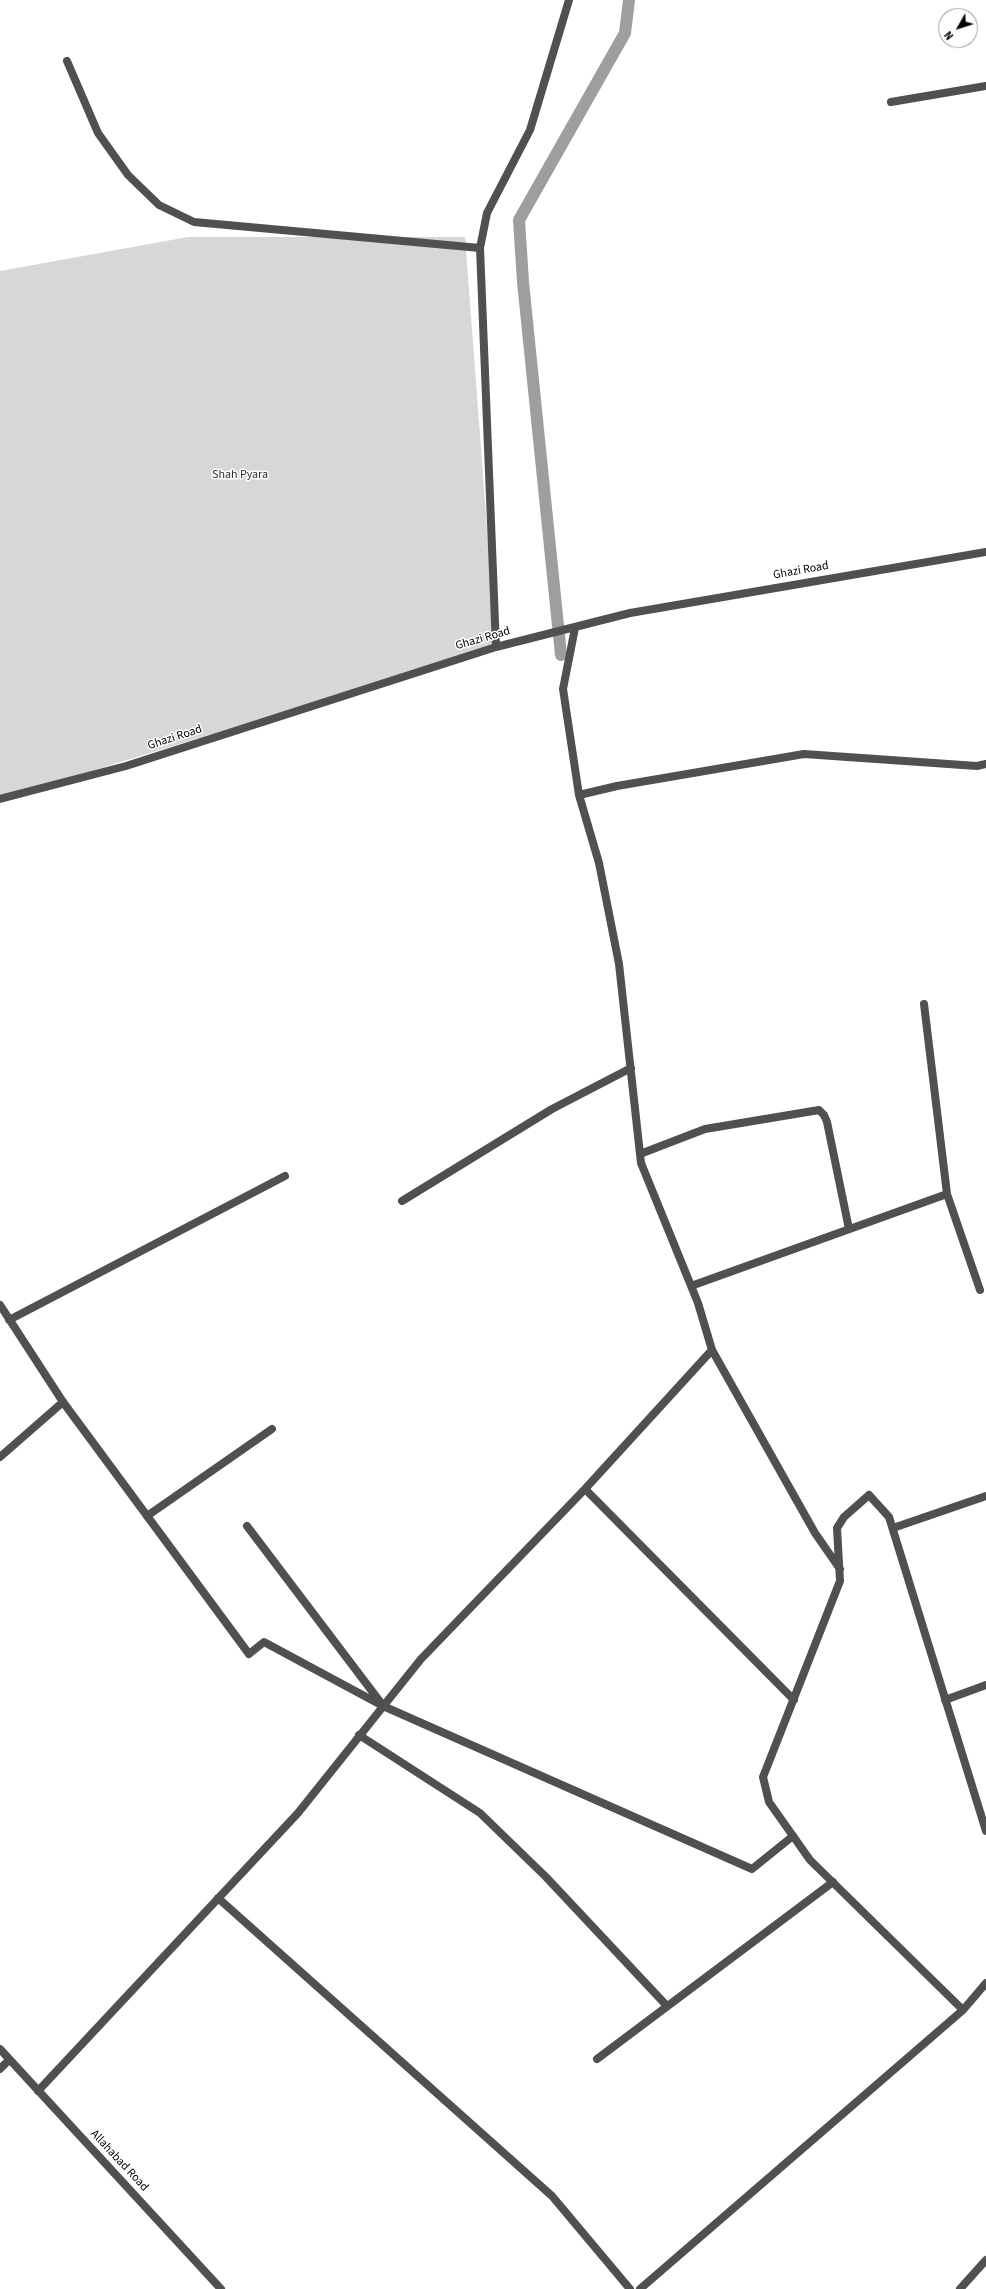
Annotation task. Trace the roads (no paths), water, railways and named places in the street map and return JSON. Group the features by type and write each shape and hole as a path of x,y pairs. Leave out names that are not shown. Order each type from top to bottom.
{"street":[{"path":"496,647 480,248 487,213 530,130 569,0"},
{"path":"67,61 98,133 128,175 160,205 194,222 480,248"},
{"path":"891,102 986,86"},
{"name":"Ghazi Road","path":"0,800 126,766 496,647 630,613 986,552"},
{"path":"575,628 564,689 579,795 599,863 614,941 631,1068 641,1163 691,1286 712,1350 815,1532 840,1569"},
{"path":"579,795 617,786 804,754 977,766 986,764"},
{"path":"924,1004 937,1126 947,1194 980,1290"},
{"path":"402,1201 552,1109 631,1068"},
{"path":"640,1154 705,1129 819,1110 824,1115 827,1122 849,1229"},
{"path":"9,1320 285,1176"},
{"path":"691,1286 947,1194"},
{"path":"0,1305 63,1402 249,1654 264,1642 383,1706 752,1869 793,1836"},
{"path":"38,2091 298,1813 421,1659 585,1489 712,1350"},
{"path":"0,1457 63,1402"},
{"path":"147,1516 272,1429"},
{"path":"585,1489 794,1700"},
{"path":"963,2010 810,1860 769,1802 763,1777 826,1620 840,1581 837,1528 844,1517 869,1495 889,1517 893,1528 945,1700 983,1808 986,1831"},
{"path":"893,1528 986,1496"},
{"path":"247,1526 383,1706"},
{"path":"945,1700 986,1685"},
{"path":"360,1735 480,1812 546,1877 667,2006"},
{"path":"596,2059 833,1882"},
{"path":"218,1898 552,2196 630,2289"},
{"path":"640,2289 963,2010 986,1983"},
{"name":"Allahabad Road","path":"0,2049 221,2289"},
{"path":"0,2069 9,2060"},
{"path":"960,2289 984,2266"}],"waterway":[{"path":"561,655 523,282 519,220 625,33 629,0"}],"park label":[{"name":"Shah Pyara","path":"240,475"}]}
